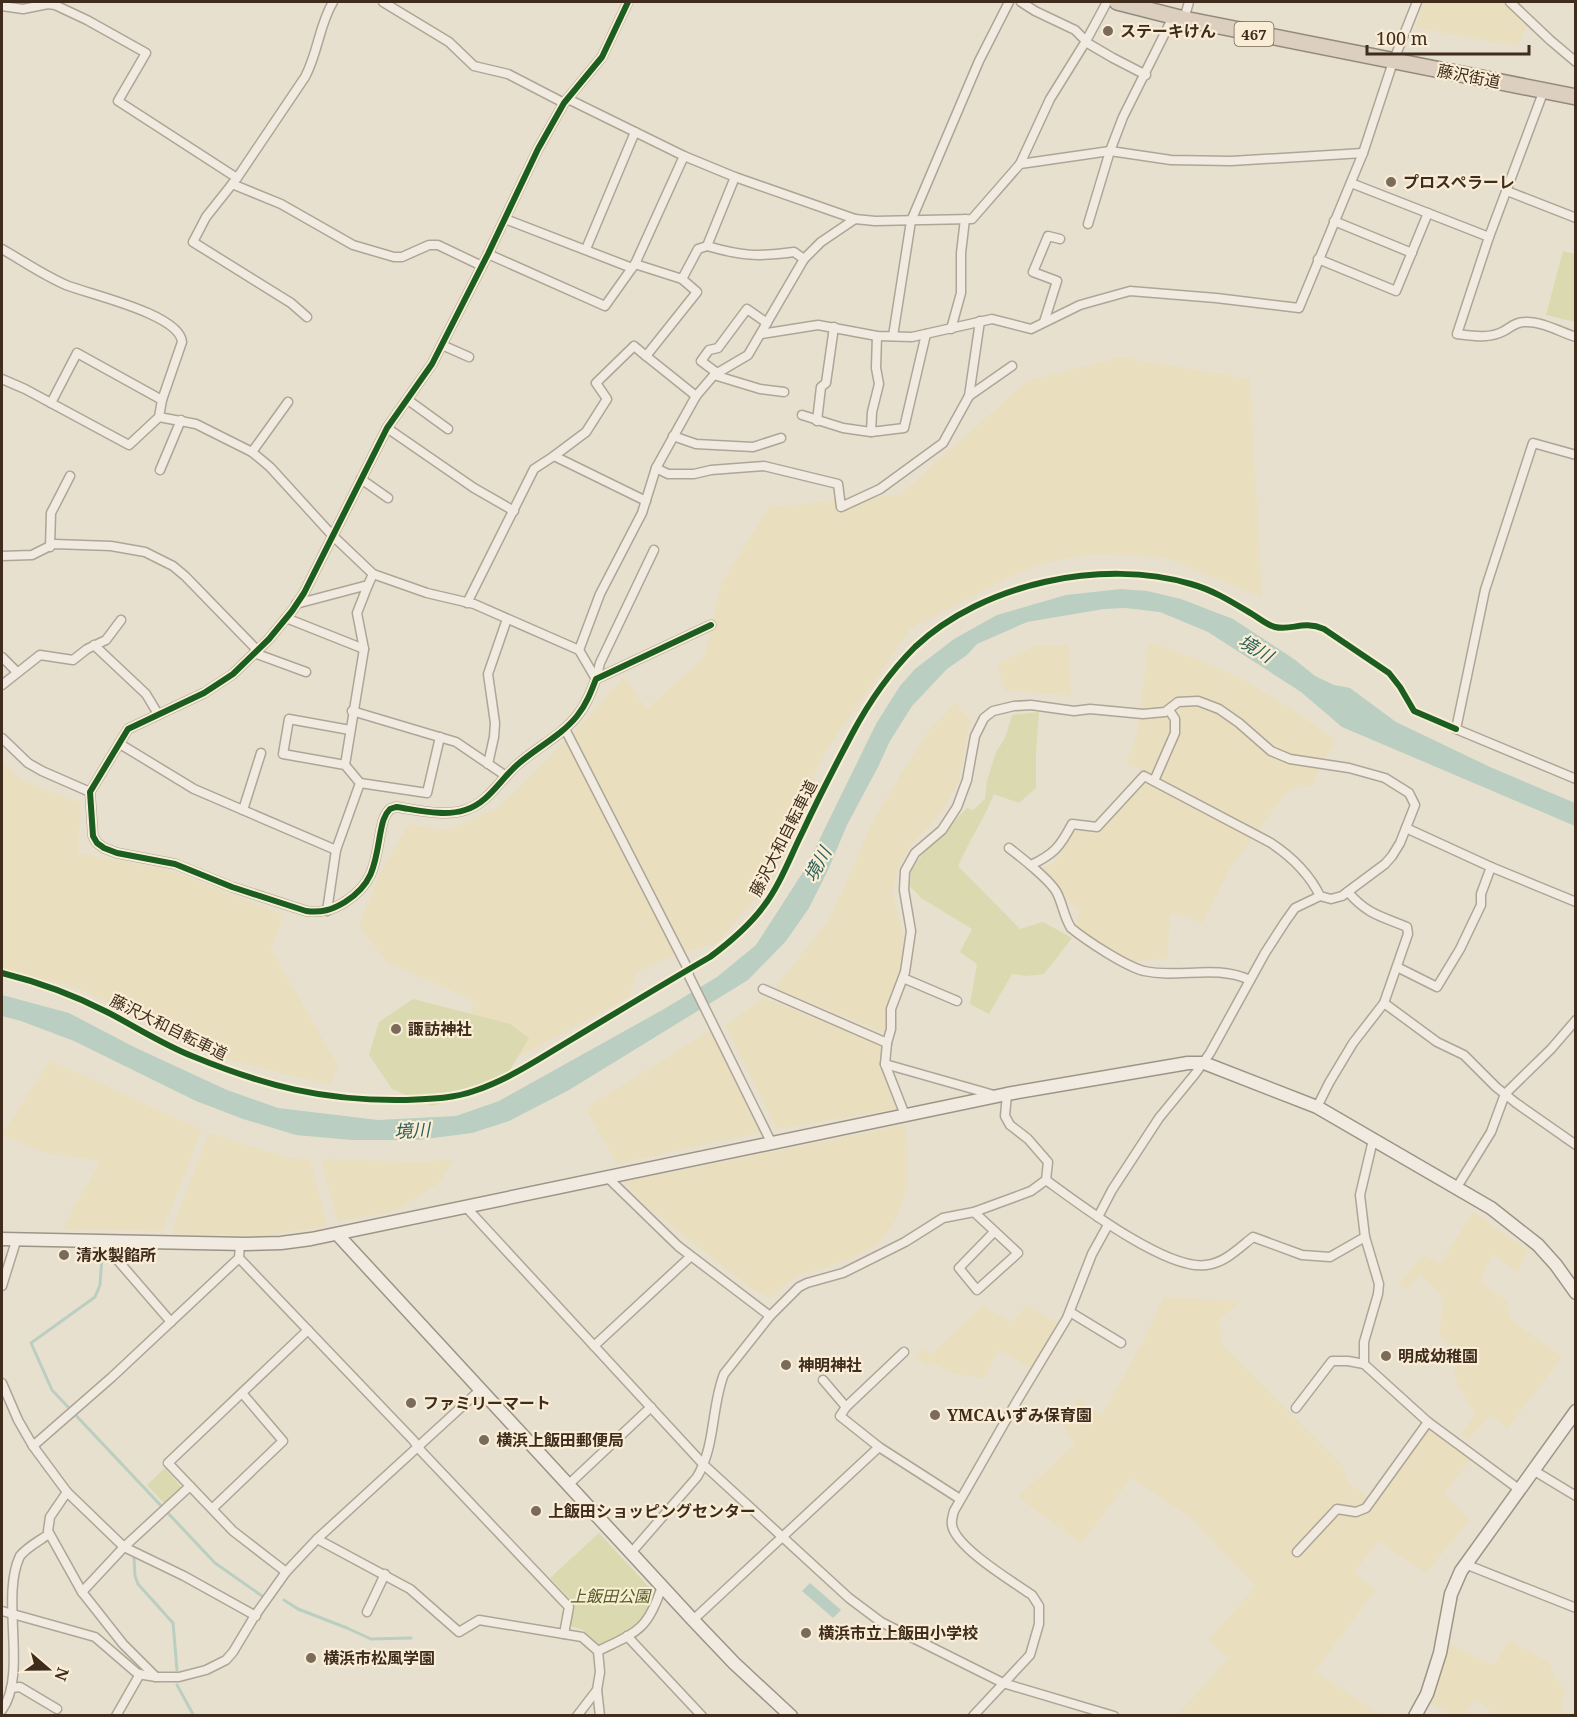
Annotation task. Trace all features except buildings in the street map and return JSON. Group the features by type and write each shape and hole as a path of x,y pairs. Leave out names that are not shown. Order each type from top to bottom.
{"highway":[{"name":"藤沢街道","path":"1117,2 1178,18 1575,97"}],"street":[{"path":"307,317 291,303 193,242 206,217 234,181 305,77 333,2"},
{"path":"383,2 449,42 468,63 474,66 508,74 684,156 735,177 855,219 875,221 972,219 1020,164 1050,99 1107,2"},
{"path":"628,2 602,57 566,101 538,149 432,364 387,428 304,593 286,618 233,674 204,693 128,729 90,792 93,836 96,843 117,852 175,864 306,911 317,913 327,911 343,903 367,884 377,855 383,821 390,809 396,807 447,813 463,811 484,801 525,759 566,729 590,695 597,679 600,663 654,550"},
{"path":"893,336 911,220 979,61 1009,2"},
{"path":"1021,2 1075,30 1086,41 1146,75"},
{"path":"1088,224 1123,117 1138,86 1189,2"},
{"path":"761,334 818,325 877,336 912,337 992,319 1031,329 1080,305 1130,291 1194,295 1299,308 1363,153 1393,62 1417,2"},
{"path":"1510,2 1575,62"},
{"path":"2,6 23,9 54,5 87,20 146,53 118,100 234,181 281,204 353,245 394,257 402,257 429,245 438,245 482,266"},
{"path":"1544,90 1489,237 1457,334 1479,337 1496,334 1514,324 1525,322 1535,323 1575,337"},
{"path":"586,249 635,132"},
{"path":"1020,164 1110,151 1172,160 1363,153"},
{"path":"488,254 605,306 634,266 684,156"},
{"path":"707,246 735,177"},
{"path":"1351,183 1489,237"},
{"path":"1507,191 1575,218"},
{"path":"1318,259 1396,291 1428,213"},
{"path":"505,219 634,266 682,279 698,292 646,356"},
{"path":"579,650 600,594 642,513 656,468 696,396 715,374 748,355 804,259 821,242 855,219"},
{"path":"951,329 961,293 961,253 965,219"},
{"path":"1335,221 1412,253"},
{"path":"1044,322 1057,281 1034,272 1048,236 1060,239"},
{"path":"682,279 698,249 707,246 738,255 768,256 794,252 804,259"},
{"path":"2,249 68,286 124,302 158,318 179,332 182,342 162,400 159,417 129,445 2,379"},
{"path":"767,323 747,309 718,348 709,350 701,361 715,374 760,389 784,392"},
{"path":"656,468 668,474 694,474 711,470 764,466 838,484 841,507 880,489 943,443 969,396 980,321"},
{"path":"817,421 821,387 826,383 834,327"},
{"path":"802,416 843,428 871,432 904,428 926,334"},
{"path":"871,432 872,412 879,384 876,368 877,336"},
{"path":"442,345 469,357"},
{"path":"467,603 534,469 586,432 607,399 596,382 634,346 696,396"},
{"path":"51,403 77,353 162,400"},
{"path":"969,396 1012,366"},
{"path":"408,399 448,429"},
{"path":"252,452 288,402"},
{"path":"159,417 182,420 209,429 252,452 270,466 332,535 373,574 427,593 467,603 579,650 597,679"},
{"path":"160,470 182,420"},
{"path":"387,428 474,488 514,511"},
{"path":"673,436 696,444 753,447 782,438"},
{"path":"1575,455 1533,443 1485,590 1456,729 1575,779"},
{"path":"554,456 646,501"},
{"path":"50,547 51,513 70,476"},
{"path":"361,479 388,498"},
{"path":"2,556 32,555 54,544 111,546 145,552 173,566 186,576 256,651 306,672"},
{"path":"345,765 352,711 364,649 357,613 373,574"},
{"path":"296,604 368,585"},
{"path":"286,618 364,649"},
{"path":"488,764 495,723 488,674 507,619"},
{"path":"2,685 40,655 73,660 94,645 106,640 121,620"},
{"path":"597,679 711,625"},
{"path":"94,645 146,694 158,714"},
{"path":"2,657 17,672"},
{"path":"905,1115 885,1064 891,1029 891,1009 903,978 911,931 904,890 905,871 915,853 942,830 957,807 967,780 975,736 984,718 993,711 1023,706 1143,714 1169,710 1178,702 1198,701 1219,709 1271,751 1282,756 1303,762 1318,762 1362,771 1393,781 1409,793 1415,805 1392,856 1348,892 1331,899 1320,896 1295,908 1270,945 1203,1063 1159,1118 1125,1169 1098,1217"},
{"path":"1154,781 1175,733 1175,719 1169,710"},
{"path":"352,711 456,742 506,776"},
{"path":"350,730 289,719 283,754 345,765 360,783 427,794 440,737"},
{"path":"566,729 688,969 689,976 771,1142"},
{"path":"2,738 28,763 90,792"},
{"path":"120,744 194,789 336,849"},
{"path":"243,810 261,753"},
{"path":"1031,865 1058,849 1072,824 1097,827 1144,776 1213,814 1251,831 1277,847 1308,874 1320,896"},
{"path":"327,911 336,849 360,783"},
{"path":"1406,828 1575,902"},
{"path":"1009,848 1031,865 1057,892 1071,928 1126,963 1144,971 1210,971 1238,974 1250,980"},
{"path":"1397,967 1437,987 1460,949 1481,905 1481,894 1491,867"},
{"path":"1317,1107 1353,1043 1384,1003 1408,934 1407,927 1359,906 1348,892"},
{"path":"903,978 957,1001"},
{"path":"763,989 887,1043"},
{"path":"1384,1003 1437,1042 1464,1055 1504,1094 1575,1145"},
{"path":"1457,1187 1491,1132 1504,1094 1551,1049 1575,1020"},
{"path":"2,1239 281,1243 337,1234 1003,1095 1203,1063 1317,1107 1491,1208 1538,1245 1556,1265 1575,1293"},
{"path":"885,1064 1003,1095"},
{"path":"631,1553 697,1477 704,1465 712,1434 719,1387 724,1374 789,1296 807,1283 843,1273 905,1242 943,1218 974,1212 1031,1191 1046,1180 1048,1162 1028,1139 1010,1125 1005,1116 1003,1095"},
{"path":"1364,1364 1362,1354 1364,1342 1379,1284 1365,1237 1360,1195 1373,1140"},
{"path":"607,1177 690,1257 770,1316"},
{"path":"1046,1180 1108,1225 1180,1262 1196,1266 1223,1260 1253,1237 1302,1255 1329,1257 1365,1237"},
{"path":"465,1206 704,1465 849,1598 881,1622 1003,1683 1112,1715"},
{"path":"974,1212 1018,1253 977,1290 958,1268 994,1232"},
{"path":"973,1716 1030,1655 1039,1624 1039,1606 1032,1596 966,1548 956,1536 951,1523 954,1510 1070,1312 1092,1254 1108,1225"},
{"path":"337,1234 693,1620 734,1663 791,1716"},
{"path":"2,1286 17,1238"},
{"path":"101,1241 171,1322"},
{"path":"33,1446 239,1258 240,1244"},
{"path":"594,1346 690,1257"},
{"path":"239,1258 569,1607 564,1634"},
{"path":"1070,1312 1121,1343"},
{"path":"286,1572 233,1531 168,1463 308,1330"},
{"path":"904,1352 846,1407 840,1416 879,1447 960,1499"},
{"path":"1296,1408 1332,1360 1364,1364 1428,1422 1520,1490"},
{"path":"823,1380 846,1407"},
{"path":"2,1383 18,1420 33,1446 67,1492 124,1547 184,1576 256,1616"},
{"path":"5,1612 95,1637 140,1674 156,1677 189,1676 217,1665 233,1652 286,1572 317,1539 480,1390"},
{"path":"213,1508 283,1441 242,1393"},
{"path":"567,1485 651,1407"},
{"path":"1415,1716 1427,1694 1440,1653 1451,1594 1465,1564 1575,1411"},
{"path":"1297,1552 1336,1509 1356,1512 1366,1508 1428,1422"},
{"path":"693,1620 879,1447"},
{"path":"1533,1470 1575,1496"},
{"path":"82,1592 124,1547 190,1486"},
{"path":"67,1492 50,1517 49,1534 82,1592 123,1644 156,1677"},
{"path":"2,1710 12,1688 5,1612 10,1583 16,1562 27,1549 49,1534"},
{"path":"317,1539 385,1574 416,1594 459,1632 479,1620 582,1637 598,1651 600,1672 597,1690 600,1716"},
{"path":"1465,1564 1575,1608"},
{"path":"367,1612 385,1574"},
{"path":"598,1651 627,1636 651,1617 662,1586"},
{"path":"627,1636 702,1716"},
{"path":"116,1716 140,1674"},
{"path":"12,1688 20,1688 57,1709"},
{"path":"577,1716 597,1690"}],"shaded area":[{"path":"1424,2 1503,2 1526,26 1518,46 1415,28"},
{"path":"1121,357 1250,379 1262,597 1163,557 1091,554 1049,562 1017,573 911,628 825,752 755,899 717,943 671,956 636,972 630,996 496,1069 467,1075 473,1000 387,962 359,926 380,873 409,824 446,831 500,806 583,723 624,677 647,709 704,657 721,584 769,507 901,494 1027,381"},
{"path":"1149,642 1241,678 1296,712 1335,740 1312,785 1288,790 1231,867 1202,923 1183,915 1170,913 1167,958 1130,962 1075,927 1080,911 1037,869 1053,864 1075,829 1097,834 1112,816 1141,769 1126,763 1136,738"},
{"path":"1069,645 1071,696 1006,692 999,672 999,663 1035,646"},
{"path":"955,703 970,720 959,781 942,811 911,845 899,867 892,892 903,932 902,967 888,1004 887,1034 775,988 830,919 875,817 927,733"},
{"path":"2,762 23,781 81,803 78,853 166,869 284,915 271,949 338,1066 330,1085 225,1059 70,985 2,970"},
{"path":"764,998 884,1046 881,1068 896,1109 777,1129 725,1025"},
{"path":"711,1030 763,1132 617,1164 586,1108"},
{"path":"50,1060 202,1130 162,1231 63,1229 96,1171 99,1161 43,1152 2,1135"},
{"path":"905,1125 908,1186 895,1221 879,1243 856,1256 819,1270 797,1275 770,1298 751,1288 640,1201 624,1182"},
{"path":"209,1133 289,1158 310,1160 327,1226 263,1236 172,1234 173,1226"},
{"path":"325,1159 427,1162 450,1159 452,1161 440,1182 395,1211 338,1222 322,1162"},
{"path":"1473,1212 1528,1250 1518,1273 1492,1254 1480,1282 1508,1302 1509,1318 1562,1357 1507,1429 1490,1415 1467,1440 1462,1433 1475,1414 1458,1386 1454,1373 1464,1356 1439,1335 1444,1297 1419,1274 1408,1289 1399,1284 1424,1255 1440,1264"},
{"path":"1164,1297 1241,1301 1219,1320 1222,1344 1343,1466 1348,1482 1366,1496 1380,1495 1429,1429 1471,1459 1444,1493 1470,1520 1426,1573 1378,1541 1354,1573 1376,1589 1315,1671 1380,1715 1177,1715 1229,1658 1208,1640 1256,1586 1189,1516 1131,1478 1081,1543 1018,1497 1075,1444 1062,1424 1079,1399 1102,1415 1146,1336"},
{"path":"983,1306 1012,1322 1026,1306 1058,1323 1031,1368 999,1350 984,1379 949,1372 933,1363 926,1366 914,1355 924,1349 931,1354"},
{"path":"1510,1640 1550,1663 1553,1676 1566,1691 1561,1702 1564,1715 1497,1715 1474,1699 1464,1715 1453,1715 1429,1702 1449,1644 1494,1665"}],"green space":[{"path":"1563,251 1575,254 1575,322 1546,315"},
{"path":"1039,712 1036,788 1019,803 994,794 958,866 1020,929 1043,922 1072,938 1044,974 1026,976 1012,974 989,1014 970,1004 977,964 960,952 972,929 921,898 910,886 911,870 928,847 967,808 973,810 985,799 987,781 996,752 1005,738 1012,715"},
{"path":"413,999 510,1024 529,1038 508,1073 480,1090 432,1106 392,1089 369,1055 379,1022"},
{"path":"165,1468 182,1488 165,1504 147,1485"},
{"name":"上飯田公園","path":"599,1533 656,1595 645,1614 633,1626 600,1645 583,1630 570,1626 575,1604 550,1578"}],"water":[{"name":"境川","path":"1121,589 1147,591 1181,599 1233,619 1294,659 1315,676 1334,685 1350,688 1396,722 1490,767 1575,803 1575,826 1342,727 1301,692 1208,632 1160,612 1125,608 1104,609 1027,622 977,644 967,655 947,669 912,706 890,741 847,825 809,908 786,941 748,980 569,1090 509,1121 472,1133 418,1140 352,1140 296,1135 243,1119 196,1101 74,1041 2,1016 2,995 69,1013 134,1047 227,1090 278,1108 378,1120 456,1116 499,1101 717,977 756,945 805,869 876,724 900,686 915,669 954,639 997,615 1066,595"},
{"path":"810,1583 841,1610 833,1618 802,1591"}],"waterway":[{"path":"102,1256 100,1285 95,1297 31,1343 52,1390 215,1563 262,1596"},
{"path":"134,1557 138,1584 173,1623 177,1670"},
{"path":"284,1600 298,1609 371,1639 411,1638"},
{"path":"177,1685 194,1716"}],"cycle path":[{"path":"628,2 602,57 564,103 538,149 432,364 387,428 304,593 269,639 233,674 204,693 128,729 90,792 93,836 104,848 117,853 175,864 232,887 306,911 317,912 331,909 345,902 367,881 374,865 383,821 390,809 396,807 448,813 473,807 487,797 517,765 571,723 583,707 596,679 711,625"},
{"name":"藤沢大和自転車道","path":"2,973 82,1000 170,1046 219,1067 295,1090 374,1100 439,1098 474,1091 526,1067 710,957 738,934 775,890 852,734 873,699 897,667 915,647 943,625 974,606 1009,592 1046,582 1083,576 1120,574 1157,577 1207,590 1275,627 1317,626 1389,673 1414,711 1456,729"}],"place":[{"name":"ステーキけん","path":"1108,31"},
{"name":"プロスぺラーレ","path":"1391,182"},
{"name":"諏訪神社","path":"396,1029"},
{"name":"清水製餡所","path":"64,1255"},
{"name":"明成幼稚園","path":"1386,1356"},
{"name":"神明神社","path":"786,1365"},
{"name":"ファミリーマート","path":"411,1403"},
{"name":"YMCAいずみ保育園","path":"935,1415"},
{"name":"横浜上飯田郵便局","path":"484,1440"},
{"name":"上飯田ショッピングセンター","path":"536,1511"},
{"name":"横浜市立上飯田小学校","path":"806,1633"},
{"name":"横浜市松風学園","path":"311,1658"}]}
